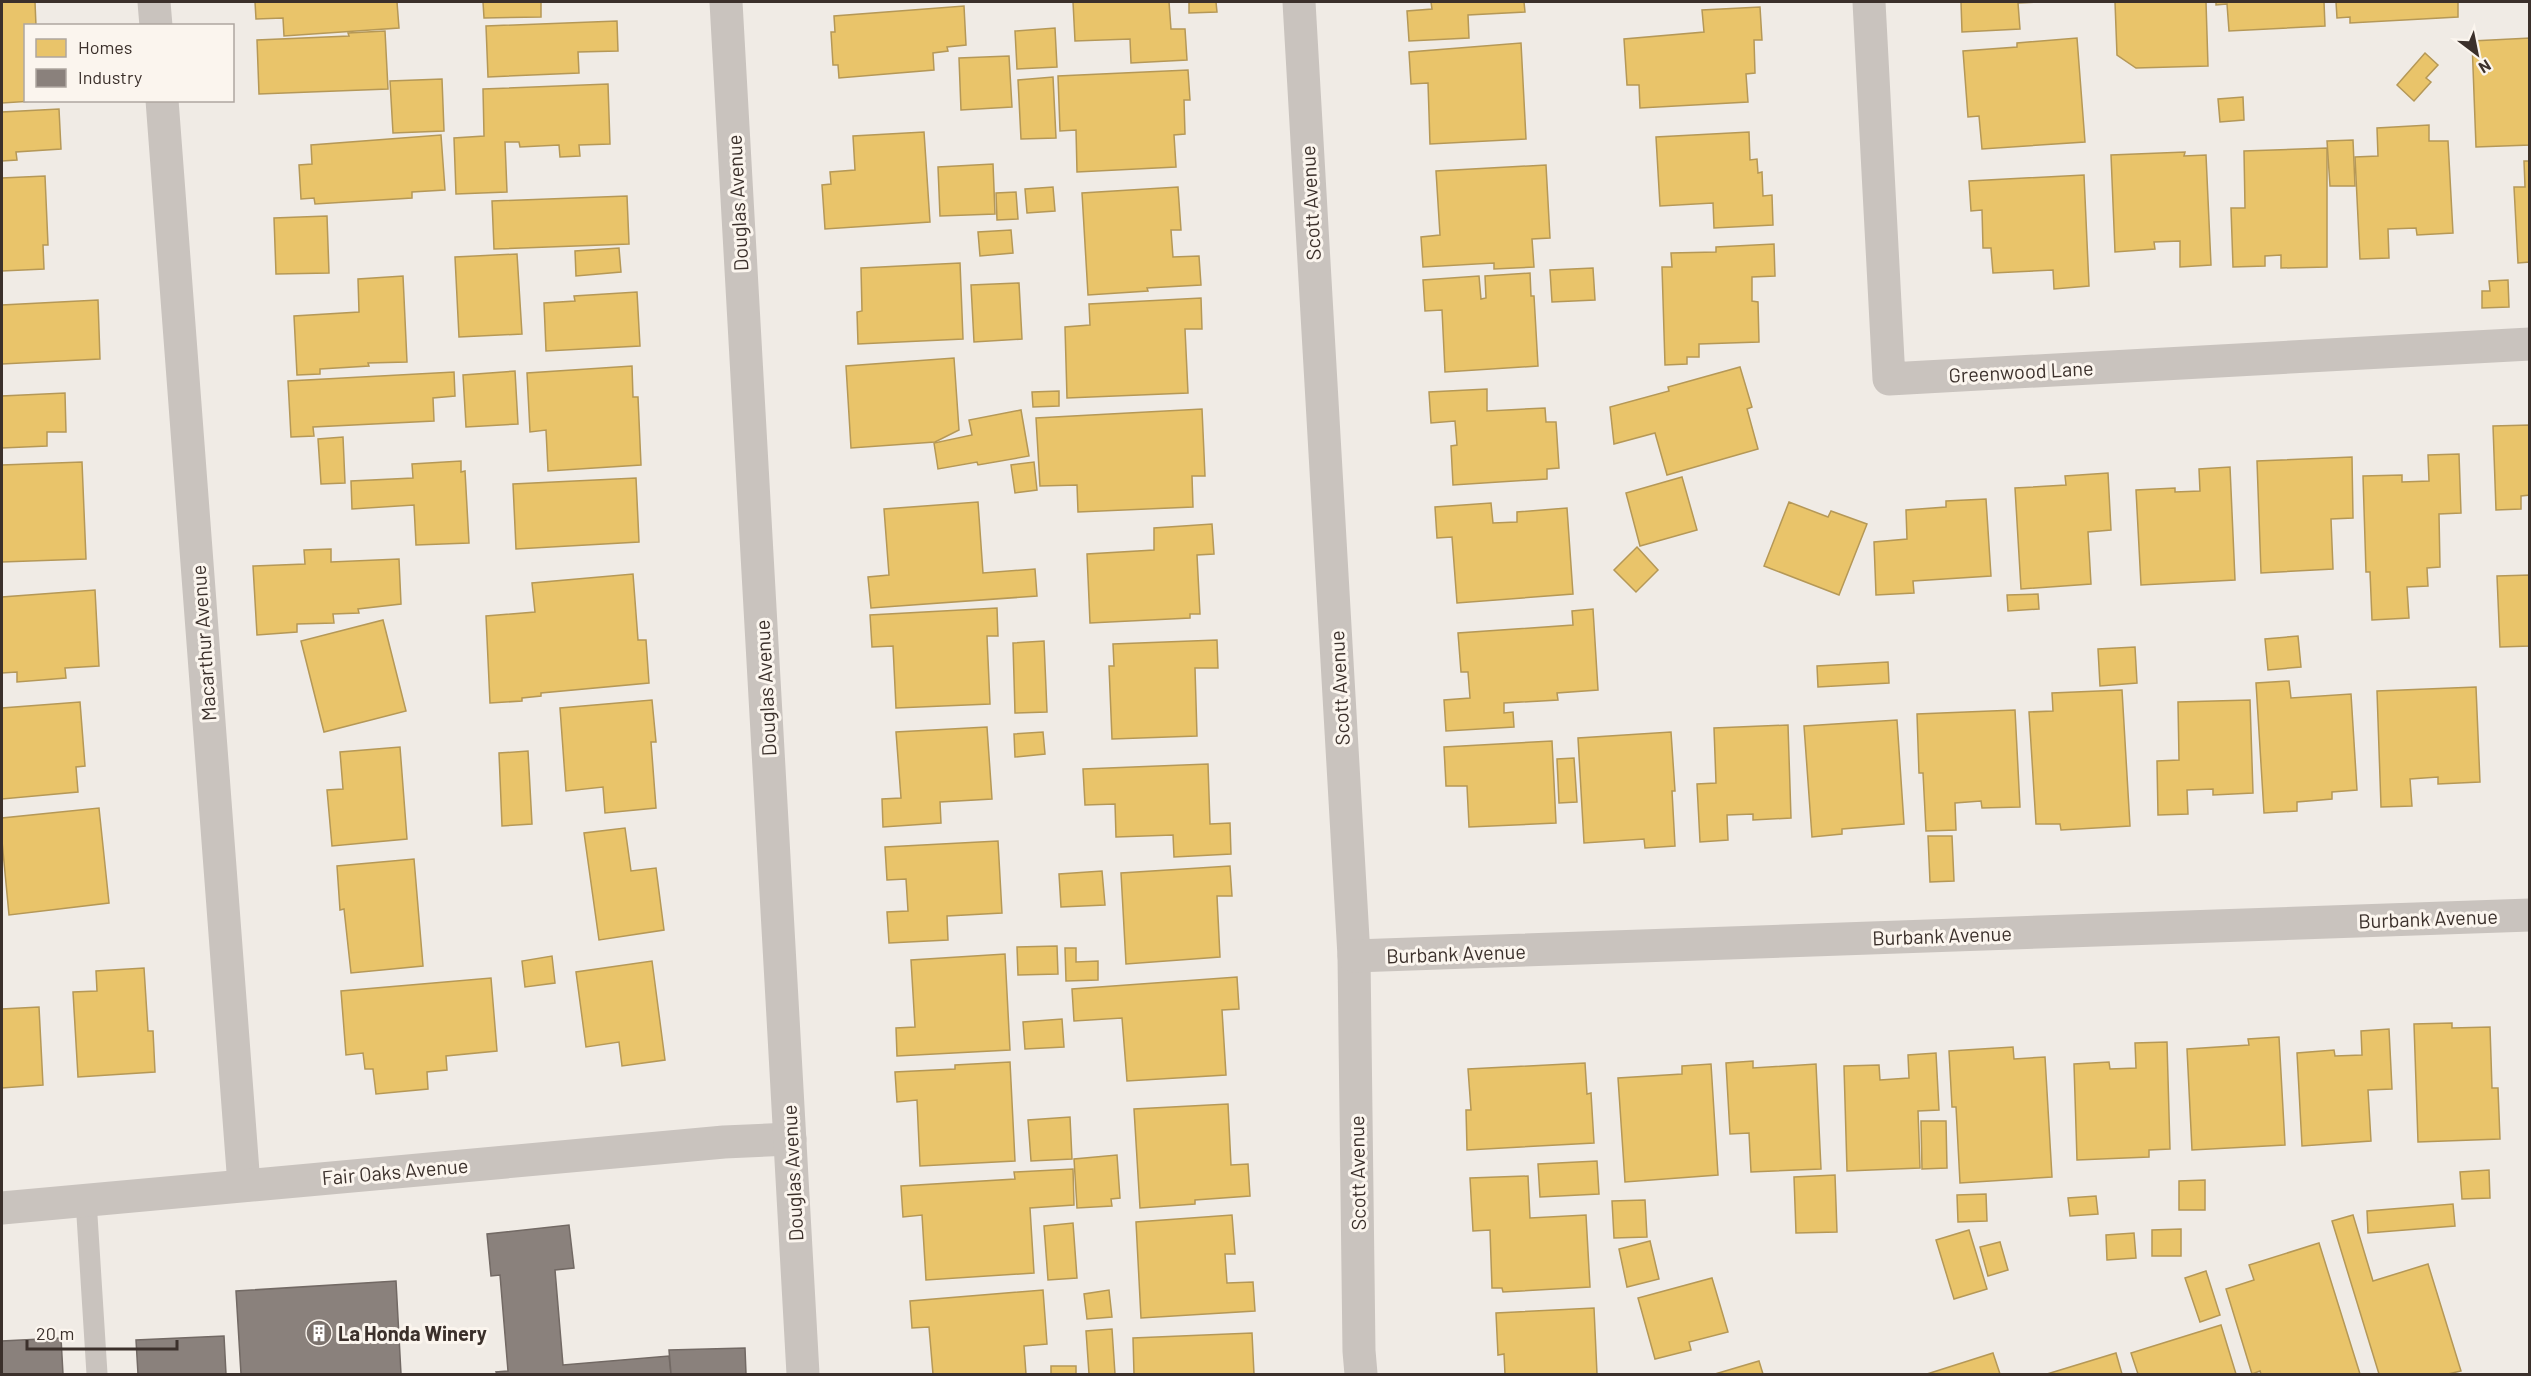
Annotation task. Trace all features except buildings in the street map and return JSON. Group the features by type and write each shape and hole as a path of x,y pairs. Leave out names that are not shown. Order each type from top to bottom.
{"street":[{"path":"154,2 156,24"},
{"name":"Douglas Avenue","path":"726,2 802,1374"},
{"name":"Scott Avenue","path":"1299,2 1354,956 1361,1374"},
{"name":"Greenwood Lane","path":"1869,2 1889,379 2529,344"},
{"name":"Macarthur Avenue","path":"162,102 244,1185"},
{"name":"Burbank Avenue","path":"1354,956 2529,915"},
{"name":"Fair Oaks Avenue","path":"2,1208 724,1142 790,1139"}],"lane":[{"path":"86,1200 97,1374"}],"place":[{"name":"La Honda Winery","path":"319,1333"}]}
